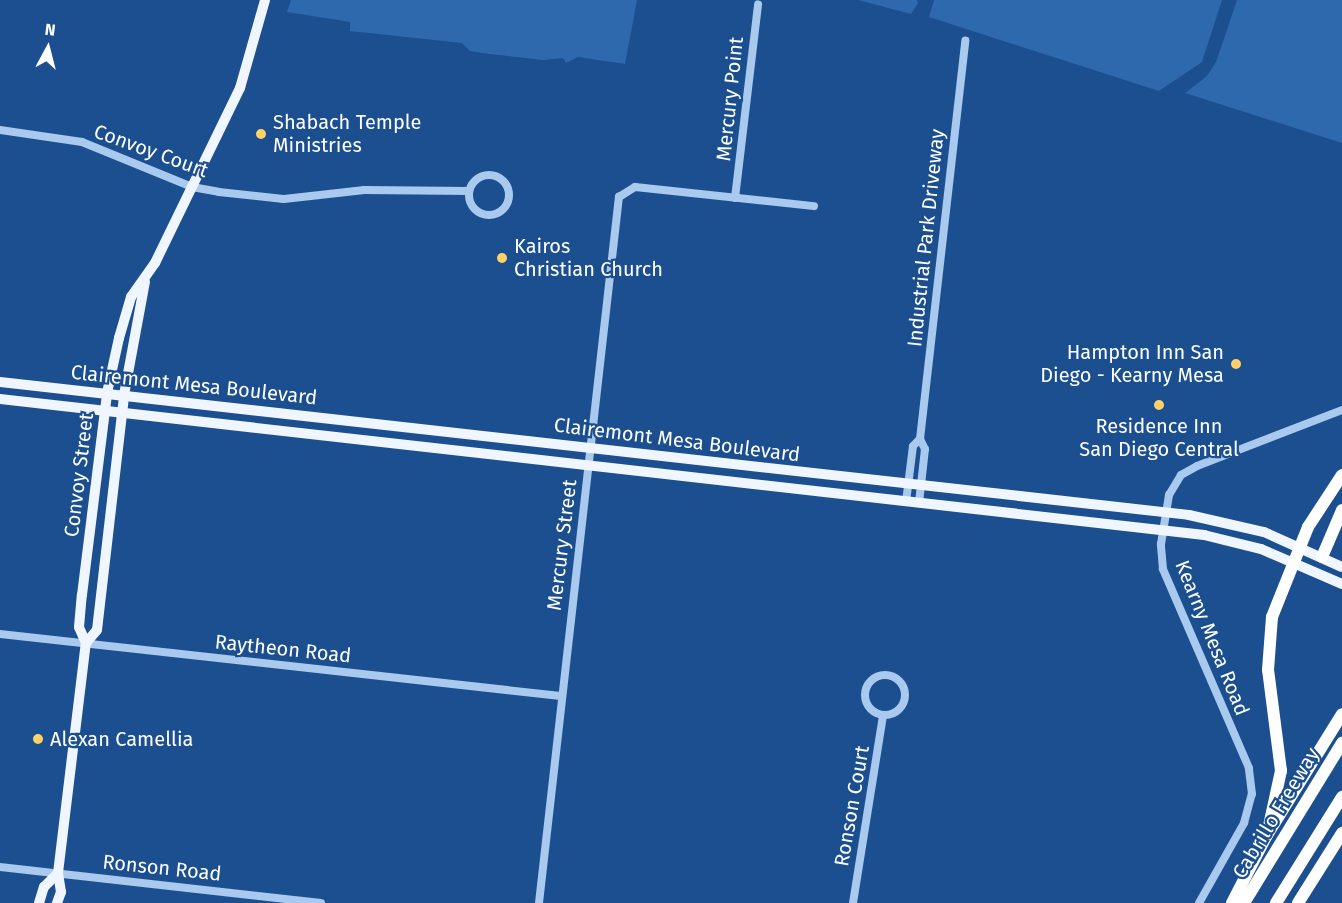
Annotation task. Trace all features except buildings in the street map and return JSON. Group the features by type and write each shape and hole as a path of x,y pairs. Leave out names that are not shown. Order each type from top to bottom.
{"highway":[{"path":"1267,835 1281,771 1267,643 1272,617 1299,547 1329,490 1342,475"},
{"path":"1322,557 1342,510"},
{"path":"1232,903 1267,835 1342,714"},
{"name":"Cabrillo Freeway","path":"1244,903 1342,743"},
{"path":"1276,903 1342,797"},
{"path":"1298,903 1342,833"},
{"path":"1325,863 1342,846"}],"main road":[{"name":"Convoy Street","path":"57,903 61,892 58,873 86,643 80,627 107,393 130,300 145,282 240,88 265,0"},
{"name":"Convoy Street","path":"86,643 97,630 124,395 145,282"},
{"name":"Clairemont Mesa Boulevard","path":"0,382 921,487 1165,512 1236,523 1299,547 1342,567"},
{"name":"Clairemont Mesa Boulevard","path":"0,399 1163,530 1240,542 1342,584"},
{"name":"Convoy Street","path":"39,903 44,887 58,873"}],"street":[{"name":"Mercury Point","path":"735,198 758,4"},
{"name":"Industrial Park Driveway","path":"919,503 925,449 920,439 965,41"},
{"name":"Convoy Court","path":"0,130 82,142 192,187 284,199 364,190 469,191"},
{"path":"493,176 507,186 508,199 496,214 482,214 472,206 469,191 476,180 493,176"},
{"name":"Mercury Street","path":"539,903 590,448 623,192 635,187 735,198"},
{"path":"735,198 814,206"},
{"name":"Kearny Mesa Road","path":"1199,903 1244,823 1252,794 1249,768 1163,570 1165,512 1173,487 1181,475 1197,466 1342,410"},
{"name":"Industrial Park Driveway","path":"906,502 913,446 920,439"},
{"name":"Raytheon Road","path":"0,634 561,696"},
{"path":"887,676 900,682 904,700 897,711 883,715 871,709 866,691 874,679 887,676"},
{"name":"Ronson Court","path":"853,903 883,715"},
{"name":"Ronson Road","path":"0,867 321,903"}],"shaded area":[{"path":"291,0 637,0 625,64 578,57 566,63 563,58 543,60 489,54 470,51 462,43 350,31 350,22 287,12"},
{"path":"858,0 917,0 918,3 911,14"},
{"path":"934,0 1222,0 1202,62 1159,91 929,17"},
{"path":"1237,0 1342,0 1342,143 1185,93 1207,76 1216,62"}],"place":[{"name":"Shabach Temple Ministries","path":"261,134"},
{"name":"Kairos Christian Church","path":"502,258"},
{"name":"Hampton Inn San Diego - Kearny Mesa","path":"1236,364"},
{"name":"Residence Inn San Diego Central","path":"1159,405"},
{"name":"Alexan Camellia","path":"38,739"}]}
